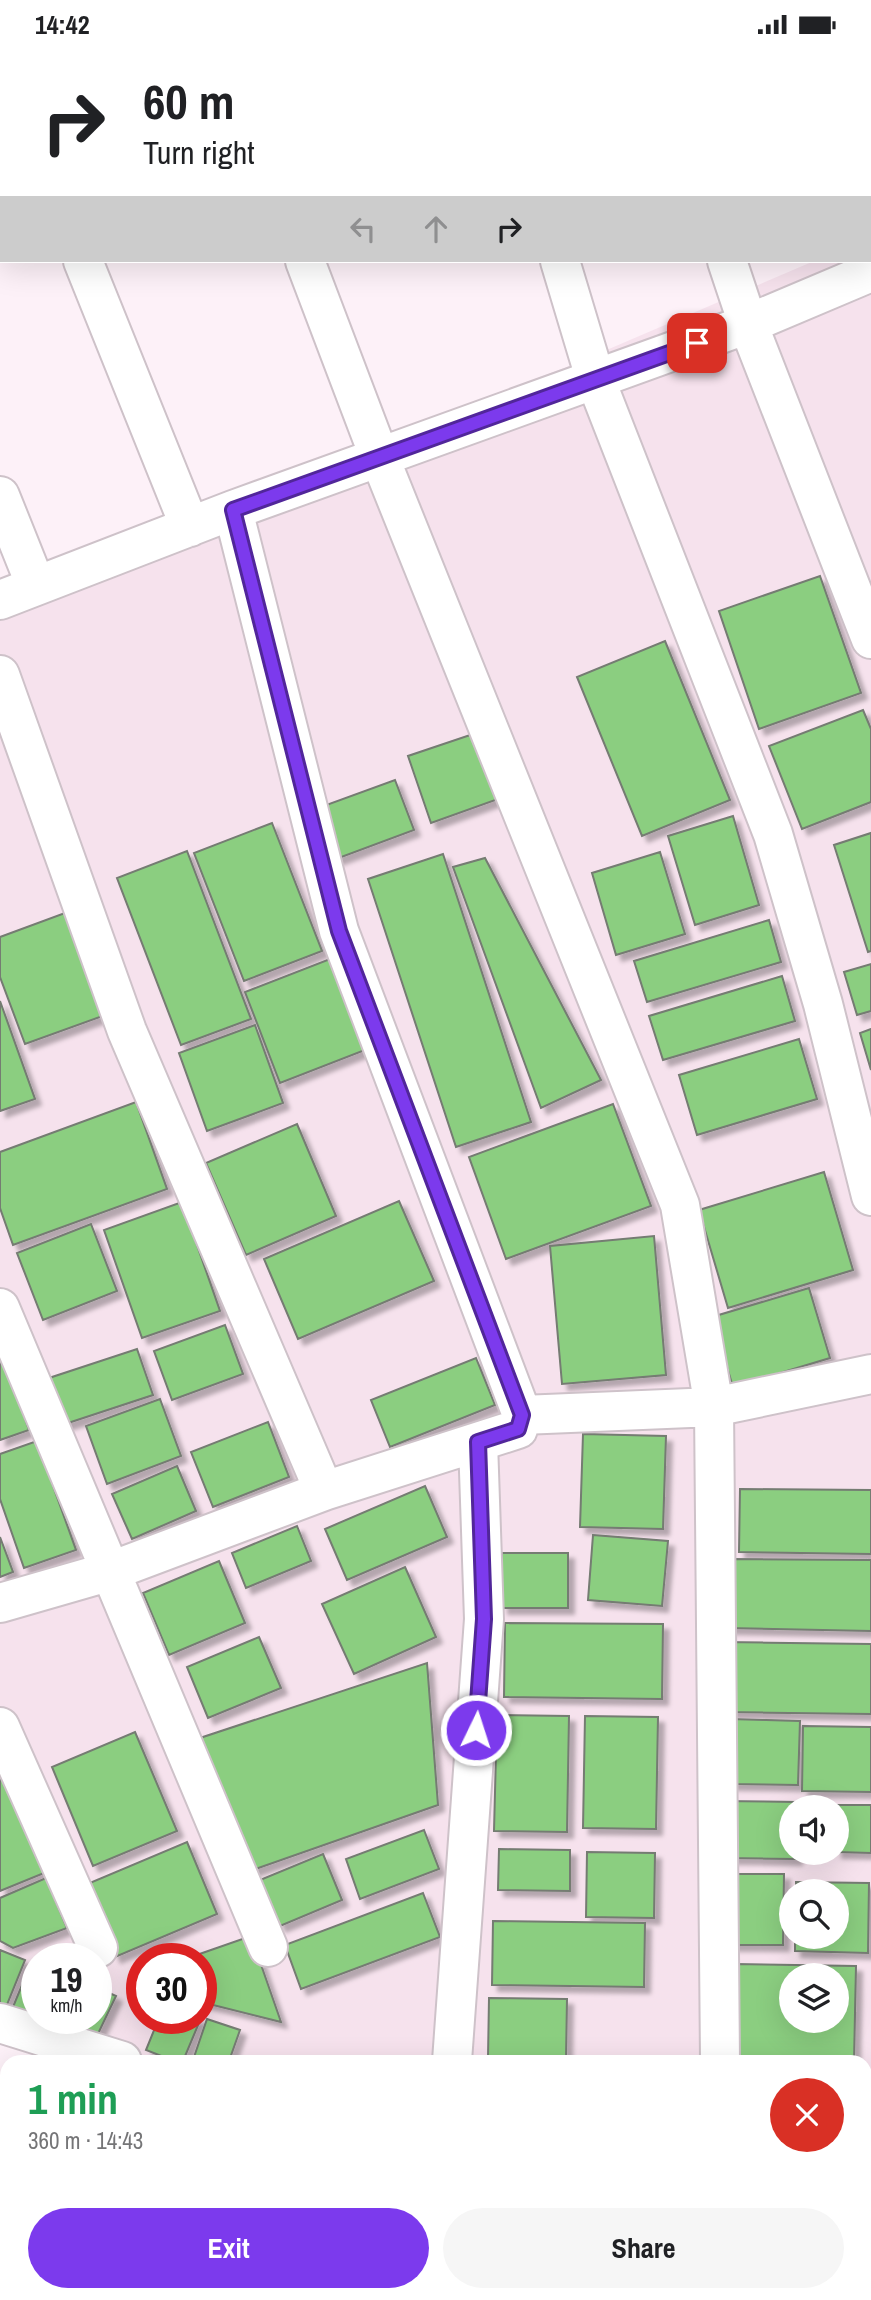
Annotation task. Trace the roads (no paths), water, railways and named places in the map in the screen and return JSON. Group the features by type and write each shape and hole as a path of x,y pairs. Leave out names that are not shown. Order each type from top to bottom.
{"street":[{"path":"84,263 190,527"},
{"path":"306,263 379,456 680,1205 713,1407 720,2055"},
{"path":"560,263 596,381 773,834 823,1004 871,1196"},
{"path":"728,263 748,324 871,639"},
{"path":"0,600 379,456 596,381 748,324 871,272"},
{"path":"0,496 36,586"},
{"path":"0,1603 111,1571 324,1491 518,1429 522,1415 339,931 233,510"},
{"path":"0,675 127,1031 324,1491"},
{"path":"0,1308 268,1947"},
{"path":"522,1415 713,1407 871,1374"},
{"path":"452,2055 484,1619 478,1442"},
{"path":"0,1727 96,1943"},
{"path":"0,2023 70,2054"}]}
